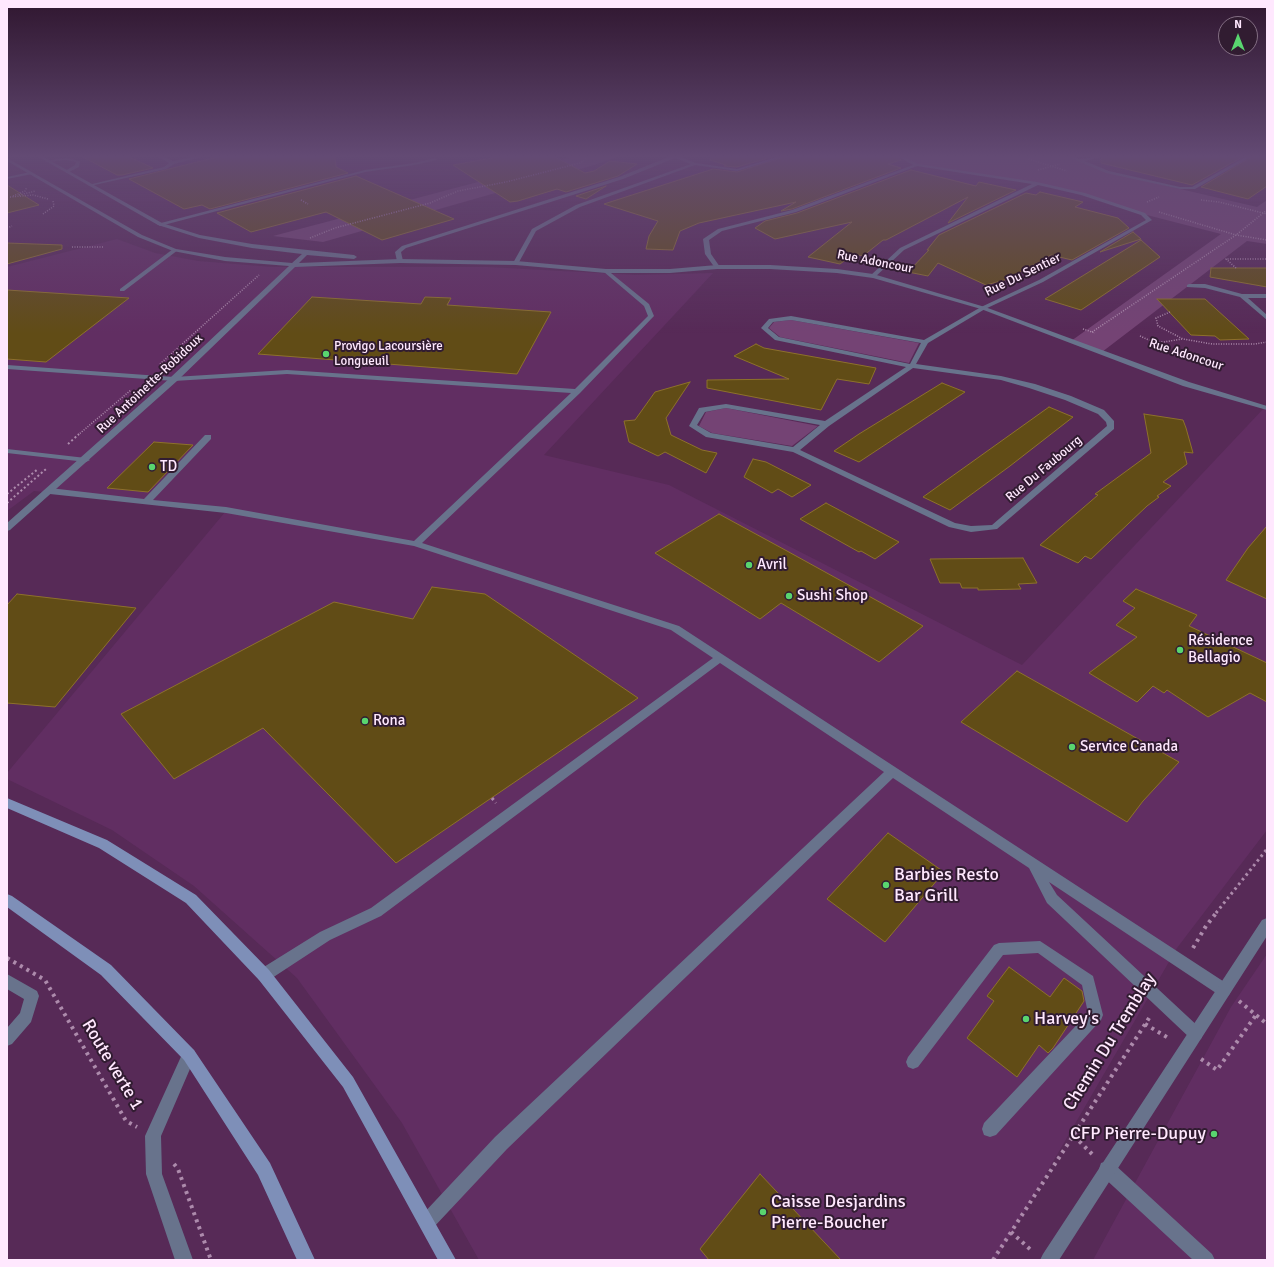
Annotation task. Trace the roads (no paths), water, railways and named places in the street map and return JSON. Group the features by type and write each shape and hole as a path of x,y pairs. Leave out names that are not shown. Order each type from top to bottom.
{"main road":[{"path":"7,803 103,844 191,900 264,975 348,1082 448,1260"},
{"path":"7,900 17,905 106,970 189,1055 264,1168 306,1260"}],"street":[{"name":"Rue Adoncour","path":"103,215 140,236 175,250 225,259 293,265 400,261 516,263 606,270 670,271 717,267 803,268 873,276 983,308 1186,384 1267,408"},
{"name":"Rue Adoncour","path":"144,215 160,224 199,236 252,246 306,253 400,261"},
{"path":"160,224 194,215"},
{"path":"400,261 398,252 404,247 502,215"},
{"path":"516,263 534,230 561,215"},
{"path":"717,267 708,254 706,239 720,230 781,215"},
{"path":"873,276 902,250 972,215"},
{"name":"Rue Du Sentier","path":"983,308 1041,281 1148,220 1144,215"},
{"path":"122,290 175,250"},
{"name":"Rue Antoinette-Robidoux","path":"7,528 86,460 174,380 306,253"},
{"path":"416,544 577,391 651,316 646,305 606,270"},
{"path":"1189,286 1205,286 1242,296 1267,296"},
{"path":"1242,296 1267,318"},
{"path":"795,450 826,424 912,366 925,342 983,308"},
{"name":"Rue Du Faubourg","path":"826,424 726,406 702,410 693,426 709,435 795,450 952,525 971,529 994,527 1111,427 1110,421 1101,412 1068,398 1032,386 1001,378 912,366 777,339 764,328 771,320 791,318 925,342"},
{"path":"7,367 174,380 287,372 577,391"},
{"path":"146,502 208,437"},
{"path":"7,451 86,460"},
{"path":"50,491 226,510 416,544 675,628 1224,990"},
{"path":"264,975 325,936 376,912 720,658"},
{"path":"427,1222 501,1143 892,771"},
{"path":"1032,863 1052,899 1196,1034"},
{"path":"1043,1258 1108,1169 1267,924"},
{"path":"913,1062 999,949 1040,947 1088,981 1096,1015 990,1129"},
{"path":"7,981 32,996 26,1017 7,1039"},
{"path":"184,1260 154,1174 153,1136 189,1055"},
{"path":"1108,1169 1206,1260"}],"place":[{"name":"Provigo Lacoursière Longueuil","path":"326,354"},
{"name":"TD","path":"152,467"},
{"name":"Avril","path":"749,565"},
{"name":"Sushi Shop","path":"789,596"},
{"name":"Résidence Bellagio","path":"1180,650"},
{"name":"Rona","path":"365,721"},
{"name":"Service Canada","path":"1072,747"},
{"name":"Barbies Resto Bar Grill","path":"886,885"},
{"name":"Harvey's","path":"1026,1019"},
{"name":"CFP Pierre-Dupuy","path":"1214,1134"},
{"name":"Caisse Desjardins Pierre-Boucher","path":"763,1212"}]}
